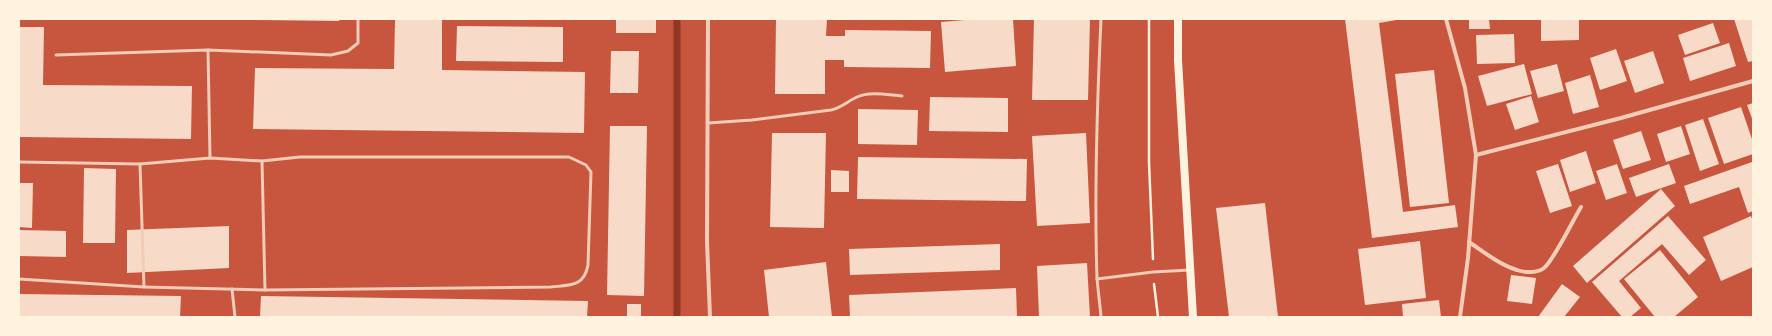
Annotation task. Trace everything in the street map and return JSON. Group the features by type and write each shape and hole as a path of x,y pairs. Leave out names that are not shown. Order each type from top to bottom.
{"main road":[{"path":"1178,19 1178,60 1193,317"}],"street":[{"path":"708,19 707,241 710,317"},
{"path":"1446,19 1464,88 1476,155 1469,242 1460,317"},
{"path":"1476,155 1621,118 1753,81"},
{"path":"1469,242 1518,271 1536,272 1544,268 1553,256 1581,207"}],"lane":[{"path":"56,55 208,50 331,55 348,51 358,43 358,19"},
{"path":"1101,19 1098,86 1097,279 1101,317"},
{"path":"208,50 210,158"},
{"path":"708,123 752,120 831,110 838,108 858,96 870,94 902,96"},
{"path":"19,162 140,164 210,158 262,161 300,157 569,157 586,166 591,172 588,265 586,276 579,282 551,288 265,290 144,287 19,279"},
{"path":"262,161 265,290"},
{"path":"140,164 144,287"},
{"path":"1097,279 1153,272 1190,270"},
{"path":"232,289 234,317"}],"path":[{"path":"1149,19 1150,162 1153,272 1158,317"}],"building":[{"path":"257,19 340,19 339,21"},
{"path":"616,19 656,19 656,33 616,33"},
{"path":"776,19 827,19 826,36 845,36 845,30 931,31 930,68 844,67 844,60 825,60 825,94 775,94"},
{"path":"977,19 1013,19 1016,66 945,72 941,22"},
{"path":"1034,19 1090,19 1088,100 1032,100"},
{"path":"1345,19 1402,19 1379,23 1403,212 1455,205 1458,227 1372,238"},
{"path":"1469,19 1489,19 1490,29 1469,29"},
{"path":"1541,19 1579,19 1579,40 1541,41"},
{"path":"1734,19 1753,19 1753,61 1748,62"},
{"path":"395,20 442,20 442,70 585,72 584,133 253,129 255,68 394,69"},
{"path":"1713,23 1720,43 1685,55 1678,35"},
{"path":"457,26 563,27 563,62 456,61"},
{"path":"19,27 44,27 43,85 192,86 191,139 19,137"},
{"path":"1514,34 1515,63 1477,64 1476,35"},
{"path":"1729,43 1736,66 1690,81 1683,58"},
{"path":"1616,49 1627,81 1600,90 1590,58"},
{"path":"611,51 639,51 638,93 610,93"},
{"path":"1653,51 1664,83 1635,93 1624,61"},
{"path":"1524,64 1532,94 1487,106 1478,76"},
{"path":"1557,64 1564,91 1538,98 1530,71"},
{"path":"1434,70 1449,203 1410,207 1395,74"},
{"path":"1590,75 1599,107 1573,114 1565,83"},
{"path":"1531,96 1539,122 1515,130 1506,104"},
{"path":"930,97 1008,98 1008,132 929,131"},
{"path":"1753,103 1753,121 1747,105"},
{"path":"1741,107 1753,142 1753,154 1724,164 1708,118"},
{"path":"858,109 918,110 917,145 858,144"},
{"path":"1703,119 1719,164 1700,171 1685,125"},
{"path":"610,126 647,126 644,296 607,295"},
{"path":"1681,126 1690,154 1666,162 1657,134"},
{"path":"1641,131 1651,160 1623,169 1613,140"},
{"path":"772,133 826,133 824,228 770,227"},
{"path":"1086,133 1090,223 1037,226 1032,136"},
{"path":"1586,151 1596,183 1570,192 1560,160"},
{"path":"858,157 1027,159 1026,201 857,199"},
{"path":"1752,162 1753,211 1748,213 1739,187 1690,204 1684,186"},
{"path":"1558,164 1572,206 1550,213 1536,171"},
{"path":"1617,164 1627,193 1606,200 1596,171"},
{"path":"1669,164 1676,183 1636,197 1629,178"},
{"path":"84,168 116,169 115,243 83,243"},
{"path":"831,170 849,171 849,192 831,192"},
{"path":"19,183 33,183 32,228 19,227"},
{"path":"1661,189 1675,206 1587,283 1573,266"},
{"path":"1265,203 1278,317 1229,317 1216,208"},
{"path":"1668,216 1706,260 1689,275 1662,244 1619,281 1641,308 1630,317 1622,317 1592,282"},
{"path":"1751,216 1753,222 1753,267 1721,281 1703,237"},
{"path":"229,226 229,268 127,273 127,230"},
{"path":"19,230 66,231 66,257 19,256"},
{"path":"1420,241 1426,298 1365,305 1358,249"},
{"path":"1000,244 1000,270 850,275 849,249"},
{"path":"1660,250 1698,297 1674,317 1655,317 1624,279"},
{"path":"826,262 832,317 769,317 764,270"},
{"path":"1087,263 1090,317 1039,317 1037,266"},
{"path":"1511,275 1536,278 1532,304 1507,301"},
{"path":"1562,284 1580,297 1564,317 1538,317"},
{"path":"1016,288 1017,317 850,317 849,295"},
{"path":"19,294 181,296 180,317 19,317"},
{"path":"261,296 588,301 587,317 260,317"},
{"path":"1439,300 1441,317 1403,317 1402,304"},
{"path":"627,304 641,304 641,317 627,317"}],"waterway":[{"path":"677,19 677,317"}]}
